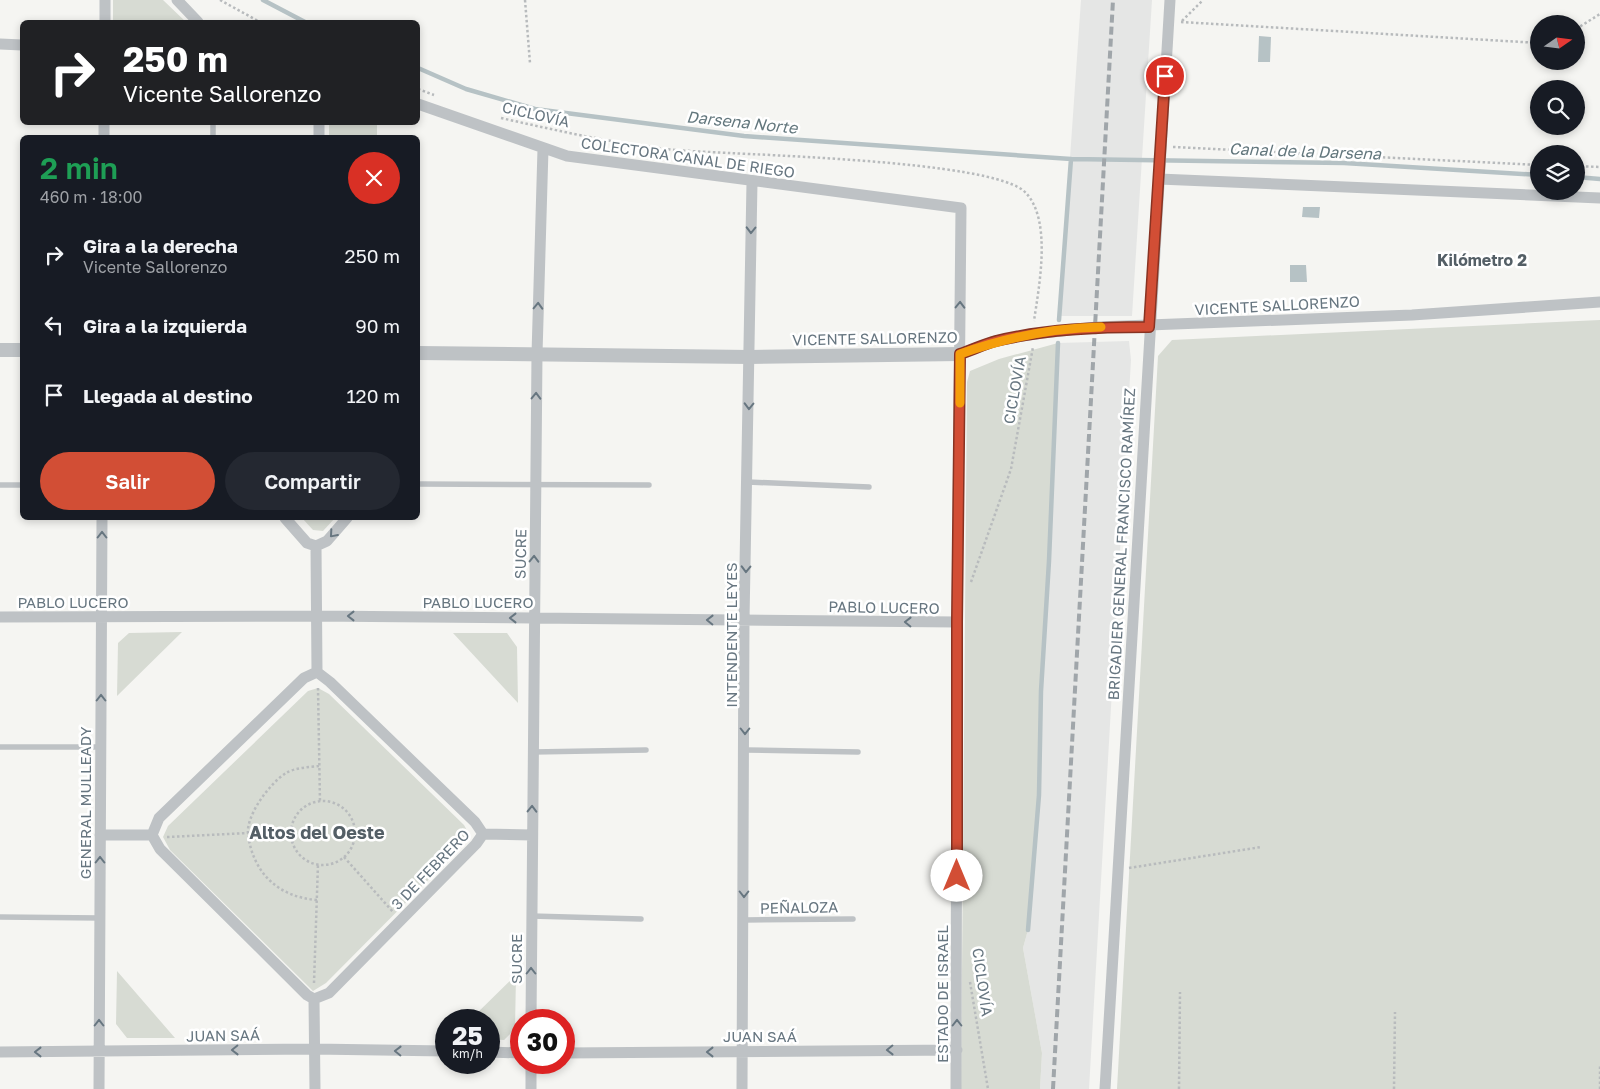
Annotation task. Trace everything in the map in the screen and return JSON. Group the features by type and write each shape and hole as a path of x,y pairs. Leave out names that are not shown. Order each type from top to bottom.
{"street":[{"path":"105,0 105,20"},
{"path":"177,0 196,20"},
{"name":"BRIGADIER GENERAL FRANCISCO RAMÍREZ","path":"1105,1089 1170,0"},
{"path":"0,44 20,45"},
{"name":"COLECTORA CANAL DE RIEGO","path":"420,105 542,149 568,156 752,182 914,200 961,208"},
{"name":"SUCRE","path":"531,1009 536,354 542,149"},
{"path":"1159,179 1600,198"},
{"name":"INTENDENTE LEYES","path":"742,1089 746,750 744,620 752,182"},
{"name":"ESTADO DE ISRAEL","path":"956,1089 957,622 961,208"},
{"name":"VICENTE SALLORENZO","path":"420,354 749,357 960,354 995,341 1034,334 1097,327 1149,327 1412,315 1600,302"},
{"path":"0,350 20,350"},
{"name":"GENERAL MULLEADY","path":"99,1089 102,520"},
{"path":"287,520 307,543 316,546 327,541 345,520"},
{"path":"315,1089 314,995 307,995 160,849 157,836 159,818 304,678 317,672 316,546"},
{"name":"PABLO LUCERO","path":"0,617 316,616 957,622"},
{"name":"3 DE FEBRERO","path":"314,995 329,993 484,834 475,822 406,755 330,682 317,672"},
{"path":"484,834 532,835"},
{"path":"100,835 157,836"},
{"name":"JUAN SAÁ","path":"0,1052 314,1049 435,1051"},
{"name":"JUAN SAÁ","path":"575,1052 957,1050"},
{"path":"531,1074 531,1089"}],"lane":[{"path":"748,482 869,487"},
{"path":"0,485 20,484"},
{"path":"420,484 648,485"},
{"path":"0,747 101,747"},
{"path":"533,752 646,750"},
{"path":"746,750 858,752"},
{"path":"531,916 642,920"},
{"path":"0,917 100,918"},
{"name":"PEÑALOZA","path":"744,920 853,919"}],"path":[{"path":"220,0 256,20"},
{"path":"525,0 530,63"},
{"path":"1203,0 1181,22 1530,42"},
{"path":"1585,23 1600,14"},
{"path":"420,90 438,97"},
{"name":"CICLOVÍA","path":"499,118 602,140 666,149 895,164 988,176 1014,184 1026,192 1035,204 1040,219 1041,274 1034,334 1011,469 968,588"},
{"path":"1160,155 1530,165"},
{"path":"1585,166 1600,167"},
{"path":"318,688 320,802"},
{"path":"317,900 298,897 274,887 260,869 248,833 253,810 268,790 286,773 320,766"},
{"path":"320,802 337,805 345,810 351,819 354,839 344,857 335,862 318,864 305,860 297,853 292,843 291,832 292,822 298,812 306,805 320,802"},
{"path":"157,836 248,833"},
{"path":"1118,869 1261,847"},
{"path":"344,857 394,914"},
{"path":"314,995 318,864"},
{"name":"CICLOVÍA","path":"969,980 988,1089"},
{"path":"1179,1089 1180,992"},
{"path":"1394,1089 1396,1012"},
{"path":"1600,1064 1600,1089"}],"shaded area":[{"path":"113,0 163,0 184,20 113,20"},
{"path":"1081,0 1152,0 1132,316 1059,316"},
{"path":"1259,36 1271,37 1270,62 1258,62"},
{"path":"329,125 377,125 377,135 329,135"},
{"path":"1303,207 1320,207 1319,218 1302,217"},
{"path":"1290,265 1306,265 1307,282 1290,282"},
{"path":"1600,320 1600,1089 1117,1089 1158,356 1172,340"},
{"path":"1129,341 1131,360 1089,1089 1040,1089 1042,1053 1023,948 1028,930 1039,795 1041,691 1049,561 1058,343"},
{"path":"1058,343 1049,561 1041,691 1039,795 1028,930 1023,948 1042,1053 1040,1089 961,1089 967,382 970,371 999,359"},
{"path":"304,520 333,520 323,531 313,530"},
{"path":"182,632 117,696 118,643 129,633"},
{"path":"453,633 507,633 517,647 518,703"},
{"path":"318,688 329,694 464,825 469,834 466,842 326,983 313,991 170,850 163,837 168,826 308,691"},
{"path":"117,971 175,1038 127,1038 116,1024"},
{"path":"516,975 515,1009 510,1009 510,1034 504,1040 500,1040 500,1009 481,1009"}],"waterway":[{"name":"Darsena Norte","path":"263,0 301,20"},
{"name":"Darsena Norte","path":"420,69 466,89 535,109 744,136 1071,159 1344,163 1530,174"},
{"path":"1059,320 1071,159"},
{"name":"Canal de la Darsena","path":"1585,178 1600,179"},
{"path":"1028,930 1039,795 1041,691 1049,561 1058,343"}],"railway":[{"path":"1053,1089 1113,0"}],"slow traffic":[{"path":"960,403 960,354 995,341 1034,334 1101,327"}],"district":[{"name":"Kilómetro 2","path":"1482,260"},
{"name":"Altos del Oeste","path":"317,832"}],"route":[{"path":"957,876 960,354 995,341 1034,334 1097,327 1149,327 1165,76"}]}
